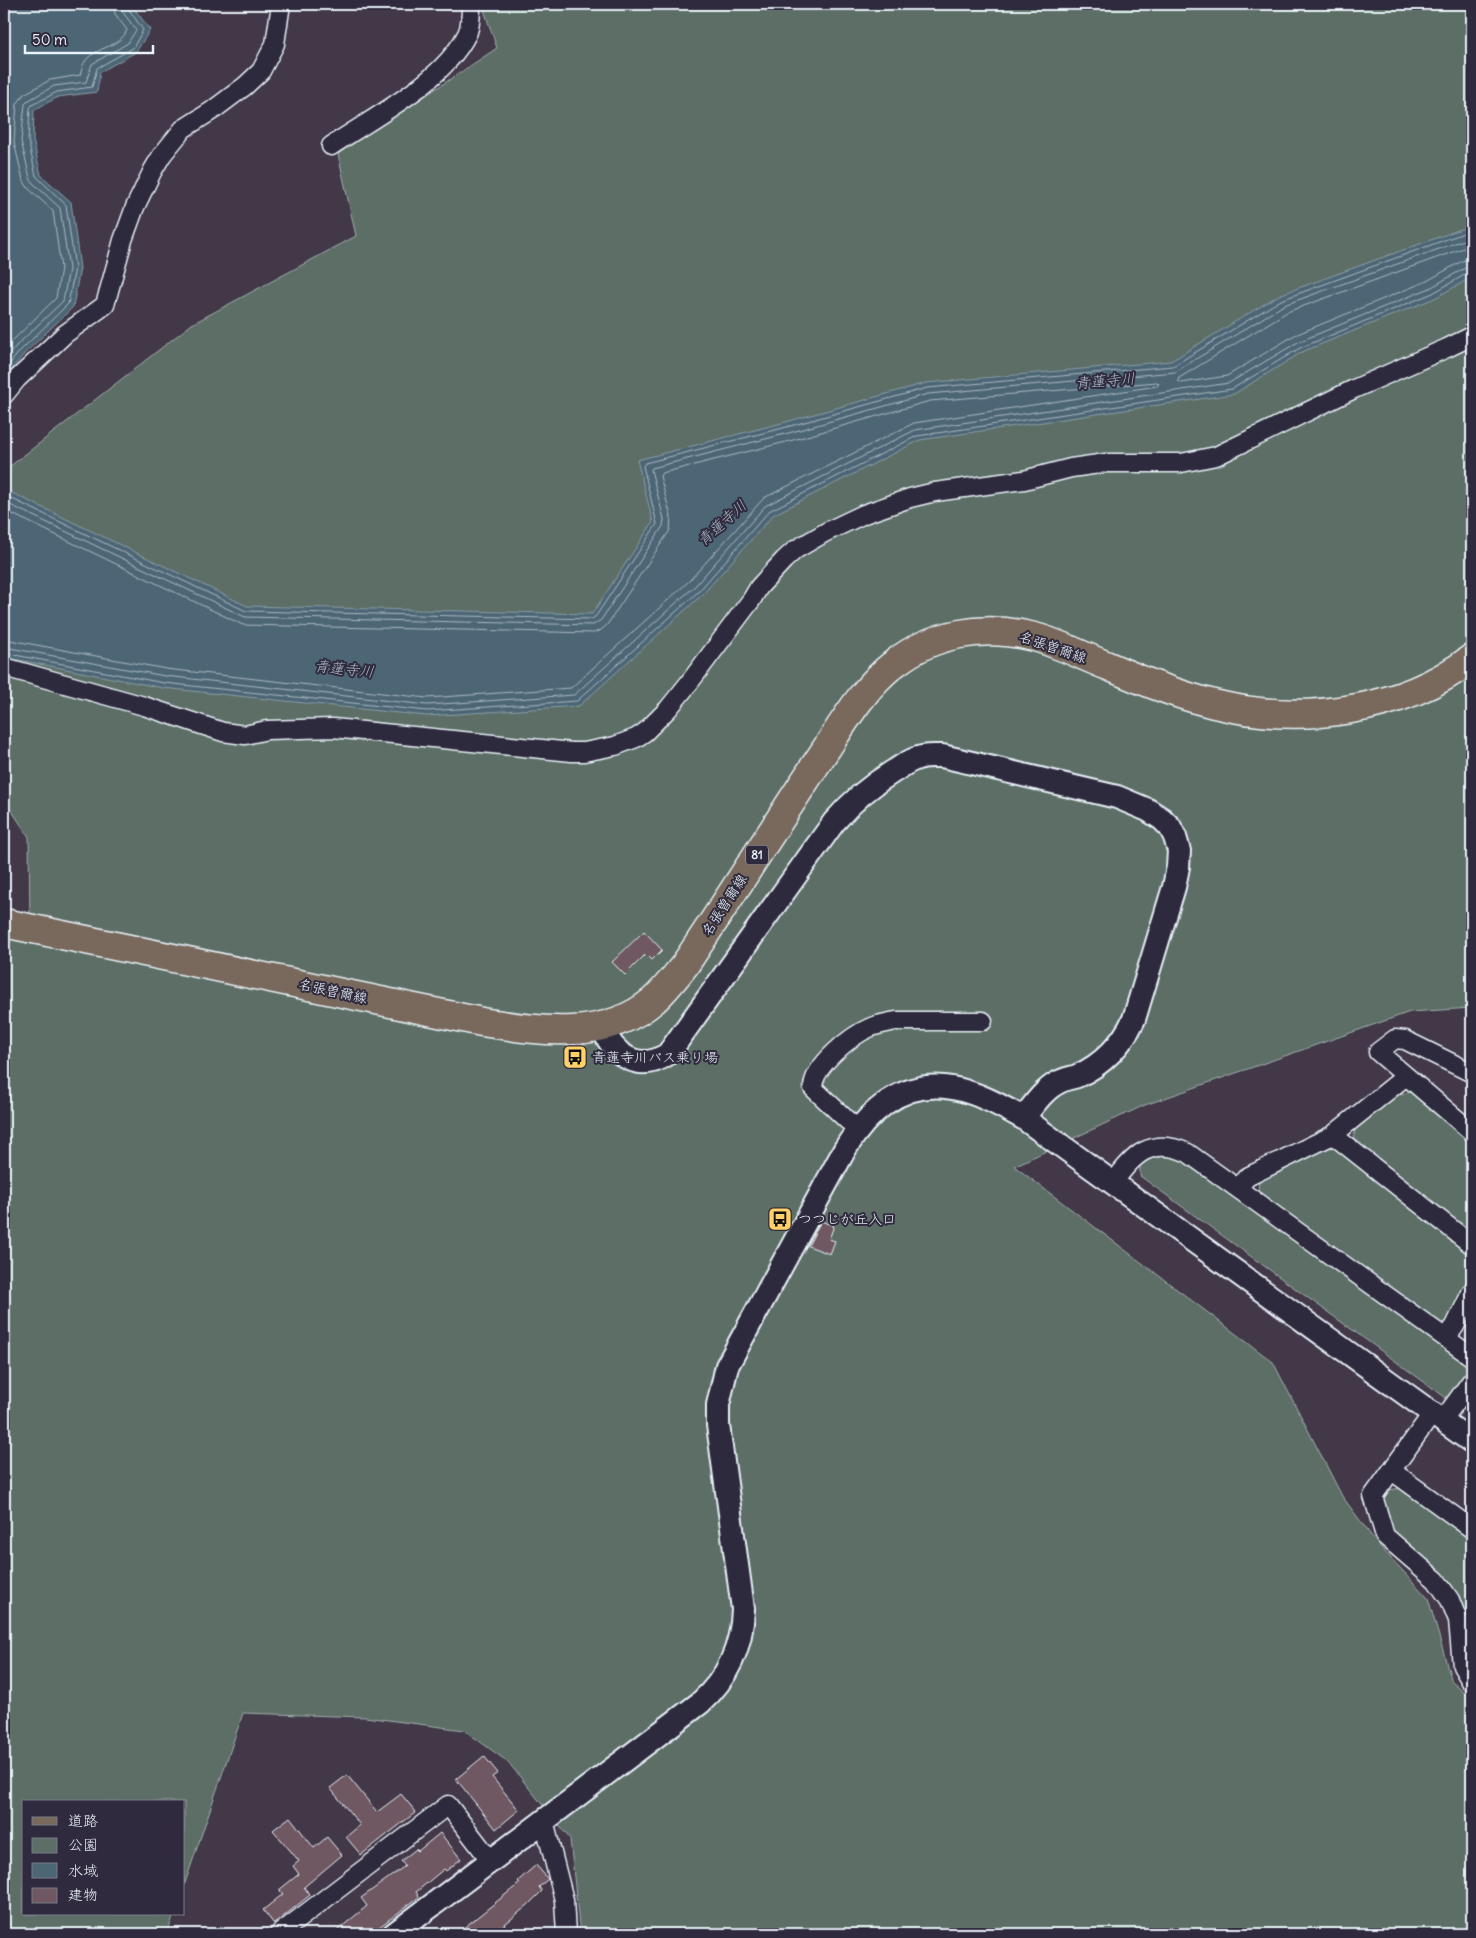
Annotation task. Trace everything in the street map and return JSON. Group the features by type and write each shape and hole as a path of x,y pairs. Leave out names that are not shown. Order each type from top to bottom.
{"main road":[{"name":"名張曽爾線","path":"4,924 482,1022 531,1029 567,1031 602,1027 636,1013 654,1000 669,984 690,957 869,688 888,669 906,656 939,639 991,630 1031,636 1142,680 1214,704 1239,709 1293,714 1338,712 1382,702 1441,679 1472,658"}],"street":[{"path":"4,394 17,379 65,334 105,305 123,240 135,208 153,170 162,155 183,129 213,110 245,86 261,71 275,44 281,4"},
{"path":"331,146 396,105 436,73 456,51 468,32 471,4"},
{"path":"4,667 144,706 223,732 245,735 267,730 333,728 572,752 584,752 615,746 636,738 654,724 712,653 759,587 795,550 826,532 864,514 910,498 935,492 1024,480 1106,463 1181,463 1216,456 1354,389 1472,336"},
{"path":"602,1027 607,1039 619,1052 631,1060 644,1063 658,1061 668,1054 834,822 846,808 872,784 918,758 929,756 959,760 1102,793 1132,802 1162,819 1170,827 1179,851 1174,887 1134,1019 1128,1032 1109,1054 1096,1065 1078,1075 1059,1082 1047,1090 1023,1118"},
{"path":"858,1128 813,1088 816,1076 829,1058 843,1046 869,1028 884,1023 896,1021 983,1021"},
{"path":"1472,1073 1405,1040 1395,1040 1378,1052 1472,1132"},
{"path":"1238,1188 1247,1177 1333,1135 1406,1076"},
{"path":"394,1934 700,1703 710,1694 728,1670 739,1642 743,1609 718,1425 721,1385 727,1366 738,1343 845,1149 858,1128 880,1106 895,1097 913,1090 932,1087 952,1088 972,1094 1023,1118 1472,1442"},
{"path":"1333,1135 1472,1245"},
{"path":"1113,1183 1130,1160 1153,1147 1170,1147 1188,1152 1472,1357"},
{"path":"1446,1338 1472,1291"},
{"path":"1472,1380 1437,1417 1373,1496 1385,1536 1436,1580 1450,1600 1458,1620 1462,1666 1472,1683"},
{"path":"1392,1471 1472,1529"},
{"path":"279,1934 448,1805 491,1861"},
{"path":"544,1821 564,1900 566,1934"}],"green space":[{"path":"482,4 1472,4 1472,1008 1410,1012 1145,1105 1014,1166 1273,1362 1342,1496 1376,1542 1428,1598 1452,1682 1472,1699 1472,1934 580,1934 570,1839 508,1762 464,1730 365,1717 243,1713 185,1883 185,1800 22,1800 22,1916 173,1916 167,1934 4,1934 4,927 30,923 29,837 4,799 4,471 192,324 356,236 338,154 497,48"},
{"path":"1412,1092 1472,1143 1472,1238 1353,1141 1355,1130 1398,1094"},
{"path":"1324,1147 1337,1148 1472,1256 1472,1274 1449,1321 1437,1324 1258,1193 1259,1180"},
{"path":"1164,1156 1182,1158 1188,1162 1472,1366 1472,1369 1449,1400 1140,1176 1140,1166 1146,1160"},
{"path":"1403,1488 1472,1539 1472,1667 1457,1600 1449,1583 1444,1576 1401,1539 1391,1528 1385,1516 1384,1503 1388,1490"}],"water":[{"path":"4,4 131,4 150,30 136,52 100,72 97,92 58,97 34,110 33,140 41,175 71,202 80,268 73,307 24,354 4,379"},
{"name":"青蓮寺川","path":"1472,225 1472,277 1435,298 1302,352 1234,394 920,440 773,515 703,594 579,706 427,716 163,688 4,657 4,489 247,606 592,614 653,522 637,460 782,423 926,383 1171,361 1279,295"}],"building":[{"path":"644,931 662,950 652,960 646,954 625,975 612,962"},
{"path":"821,1221 834,1226 829,1239 835,1241 830,1254 808,1246"},
{"path":"484,1756 498,1773 492,1777 519,1810 496,1829 456,1779"},
{"path":"347,1775 377,1812 401,1794 416,1812 361,1855 346,1837 360,1825 330,1788"},
{"path":"290,1817 314,1848 327,1837 342,1855 304,1887 310,1895 274,1924 263,1910 283,1894 279,1890 299,1874 293,1866 299,1861 273,1830"},
{"path":"440,1833 461,1859 446,1871 444,1869 416,1892 419,1897 370,1934 333,1934 367,1906 361,1898 405,1866 401,1861 416,1849 418,1851"},
{"path":"536,1865 548,1879 539,1887 542,1891 528,1905 493,1934 456,1934 520,1883 518,1881"}],"place":[{"name":"青蓮寺川バス乗り場","path":"575,1057"},
{"name":"つつじが丘入口","path":"780,1219"}]}
